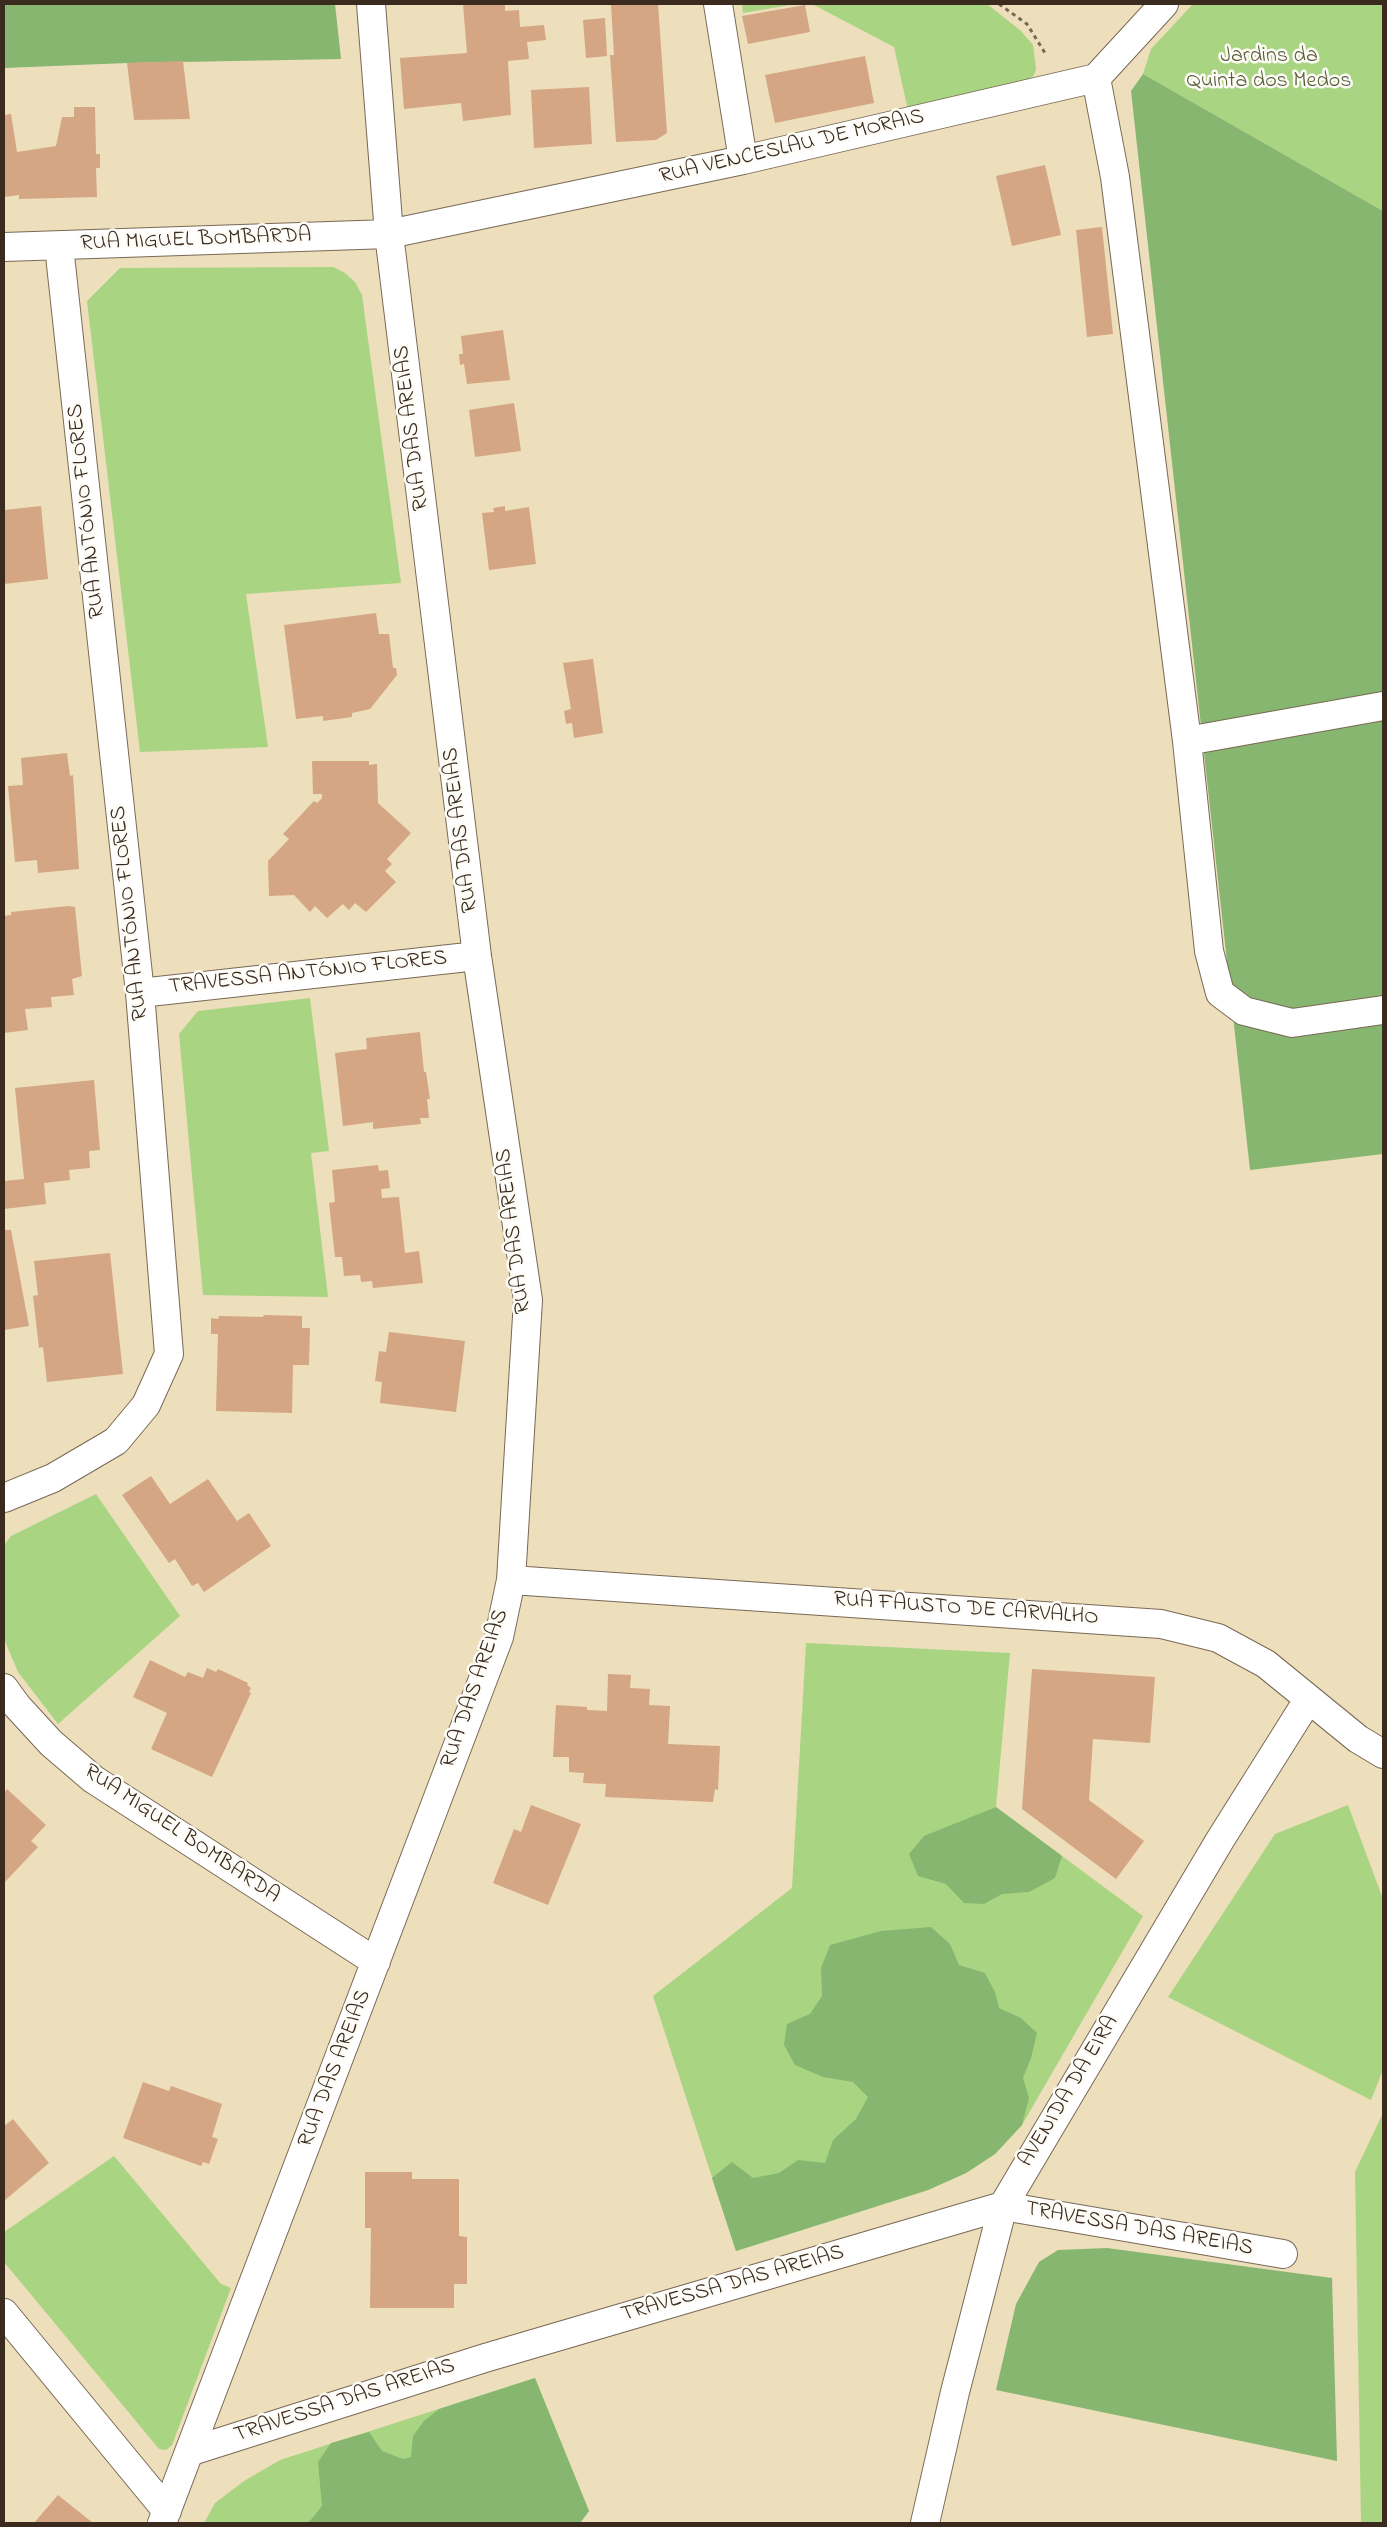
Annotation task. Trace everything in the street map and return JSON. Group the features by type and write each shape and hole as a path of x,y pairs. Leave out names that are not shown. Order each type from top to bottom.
{"street":[{"name":"RUA DAS AREIAS","path":"165,2517 192,2451 498,1637 511,1580 528,1300 477,956 389,234 371,4"},
{"path":"718,4 744,160"},
{"path":"1164,4 1096,78 1115,176 1187,741 1209,951 1220,993 1244,1010 1292,1023 1383,1010"},
{"name":"RUA VENCESLAU DE MORAIS","path":"389,234 744,160 1096,78"},
{"name":"RUA MIGUEL BOMBARDA","path":"4,248 389,234"},
{"name":"RUA ANTÓNIO FLORES","path":"4,1498 53,1478 116,1441 146,1405 169,1354 140,993 59,246"},
{"path":"1187,741 1383,706"},
{"name":"TRAVESSA ANTÓNIO FLORES","path":"140,993 477,956"},
{"name":"RUA FAUSTO DE CARVALHO","path":"511,1580 1161,1624 1218,1638 1266,1664 1358,1739 1383,1754"},
{"name":"RUA MIGUEL BOMBARDA","path":"4,1688 17,1706 51,1743 93,1779 376,1962"},
{"name":"AVENIDA DA EIRA","path":"925,2523 955,2392 1003,2206 1220,1840 1308,1700"},
{"name":"TRAVESSA DAS AREIAS","path":"192,2451 485,2358 1003,2206 1283,2254"},
{"path":"4,2313 165,2517"}],"path":[{"path":"999,4 1027,24 1066,86"}],"green space":[{"path":"4,4 335,4 341,59 127,63 4,68"},
{"path":"742,4 796,4 743,13"},
{"path":"812,4 987,4 1021,31 1033,45 1036,69 1034,75 1022,86 909,115 894,47"},
{"name":"Jardins da Quinta dos Medos","path":"1193,4 1383,4 1383,211 1143,74 1151,49"},
{"path":"1143,74 1383,211 1383,1154 1250,1170 1131,91"},
{"path":"333,267 345,273 355,282 362,295 401,583 246,594 268,747 140,752 87,301 120,268"},
{"path":"310,998 329,1151 311,1153 328,1297 203,1295 179,1034 198,1011"},
{"path":"96,1494 180,1616 58,1724 18,1672 4,1639 4,1545 11,1536"},
{"path":"806,1643 1010,1653 996,1807 1143,1916 1022,2125 995,2154 966,2173 928,2190 736,2251 653,1996 792,1888"},
{"path":"1348,1805 1383,1899 1383,2070 1371,2100 1168,1997 1275,1834"},
{"path":"996,1807 1062,1856 1055,1878 1029,1892 1002,1894 984,1904 964,1903 946,1884 918,1876 909,1854 924,1836"},
{"path":"931,1927 950,1944 959,1965 985,1973 995,1992 999,2008 1021,2018 1037,2033 1031,2058 1023,2078 1029,2098 1022,2125 995,2154 966,2173 928,2190 736,2251 712,2178 732,2162 753,2178 779,2173 798,2160 825,2163 833,2140 856,2119 868,2097 853,2082 823,2077 795,2065 784,2045 787,2024 810,2014 822,1996 821,1968 830,1945 881,1931"},
{"path":"1383,2113 1383,2523 1361,2523 1355,2172"},
{"path":"114,2156 221,2284 231,2288 172,2445 166,2450 159,2449 4,2262 4,2232"},
{"path":"1107,2248 1332,2278 1337,2461 996,2390 1016,2304 1039,2262 1058,2250"},
{"path":"535,2378 589,2511 580,2523 204,2523 215,2503 244,2481 280,2460"},
{"path":"535,2378 589,2511 580,2523 305,2523 310,2521 322,2506 318,2462 331,2443 369,2432 382,2451 403,2459 411,2457 413,2436 424,2421 439,2409"}],"building":[{"path":"463,4 505,4 505,11 519,10 520,27 544,25 546,40 527,42 529,59 508,61 511,115 463,121 461,103 404,109 400,58 467,53"},
{"path":"611,4 658,4 667,133 656,140 616,142 610,55 614,55"},
{"path":"805,5 810,32 748,44 742,16"},
{"path":"605,18 607,56 586,58 583,20"},
{"path":"865,56 874,103 775,123 765,75"},
{"path":"183,61 190,119 134,120 127,63"},
{"path":"589,87 592,144 534,148 531,90"},
{"path":"74,107 95,107 96,154 100,154 100,168 96,168 97,197 19,199 19,195 4,197 4,115 11,114 17,152 56,146 62,117 74,117"},
{"path":"1045,165 1061,235 1012,246 996,176"},
{"path":"1102,227 1113,334 1087,337 1076,230"},
{"path":"503,330 510,380 467,384 464,364 460,365 459,354 463,354 461,336"},
{"path":"514,403 521,451 475,457 469,410"},
{"path":"41,506 48,579 4,584 4,510"},
{"path":"505,506 505,511 529,507 536,564 489,570 482,513 494,512 493,508"},
{"path":"376,613 379,634 389,634 393,668 396,668 397,675 370,709 352,713 352,717 323,721 323,716 296,719 284,625"},
{"path":"593,659 603,733 574,738 572,723 566,724 564,711 571,709 563,663"},
{"path":"67,753 70,776 73,775 79,869 38,873 37,860 15,862 8,786 23,785 21,758"},
{"path":"312,761 369,761 369,765 377,764 378,803 411,833 387,859 392,864 385,871 396,882 366,912 355,903 349,910 343,904 327,918 315,906 310,912 294,895 269,896 268,861 289,839 283,834 314,801 317,803 322,798 322,794 313,794"},
{"path":"68,906 75,907 82,976 72,979 74,995 51,997 52,1007 25,1009 28,1030 4,1033 4,916 11,915 11,912"},
{"path":"420,1032 424,1072 426,1072 430,1099 427,1099 429,1118 420,1118 421,1124 373,1129 373,1122 343,1126 335,1053 367,1049 366,1038"},
{"path":"94,1080 100,1150 89,1151 90,1168 69,1170 70,1180 44,1183 46,1204 4,1209 4,1181 24,1179 15,1088"},
{"path":"378,1165 379,1171 388,1170 390,1188 381,1189 382,1198 399,1197 405,1253 419,1251 423,1283 373,1288 372,1281 361,1282 360,1275 344,1276 342,1257 335,1257 329,1203 335,1202 332,1170"},
{"path":"4,1230 11,1230 29,1326 4,1330"},
{"path":"110,1253 123,1374 47,1382 43,1347 39,1348 33,1296 38,1295 34,1261"},
{"path":"264,1315 302,1316 302,1328 310,1328 309,1365 293,1365 292,1413 216,1411 218,1334 211,1334 211,1318 218,1319 219,1316 263,1317"},
{"path":"389,1332 465,1341 456,1412 380,1403 382,1382 375,1381 379,1351 386,1352"},
{"path":"151,1476 170,1504 208,1479 237,1521 249,1513 271,1546 204,1592 198,1583 192,1586 175,1559 169,1563 122,1495"},
{"path":"150,1660 185,1677 188,1672 203,1678 207,1668 216,1672 218,1669 248,1683 247,1685 251,1688 249,1692 251,1693 212,1777 151,1749 167,1713 133,1697"},
{"path":"1032,1669 1155,1677 1150,1743 1093,1739 1089,1800 1144,1841 1116,1879 1022,1809"},
{"path":"608,1674 631,1675 630,1688 650,1689 649,1705 670,1706 668,1744 720,1746 718,1790 715,1789 713,1802 605,1797 606,1784 583,1783 584,1773 569,1772 569,1757 553,1757 556,1705 587,1707 587,1710 607,1711"},
{"path":"7,1789 46,1825 31,1841 38,1847 4,1883 4,1793"},
{"path":"531,1805 581,1824 548,1905 493,1883 514,1829 521,1832"},
{"path":"143,2082 169,2091 171,2086 222,2104 212,2137 218,2139 209,2164 203,2162 201,2166 123,2138"},
{"path":"13,2119 49,2163 4,2201 4,2126"},
{"path":"365,2172 412,2172 412,2179 459,2179 459,2236 467,2237 467,2284 454,2284 454,2308 370,2308 371,2228 365,2228"},
{"path":"58,2495 93,2523 34,2523"}]}
